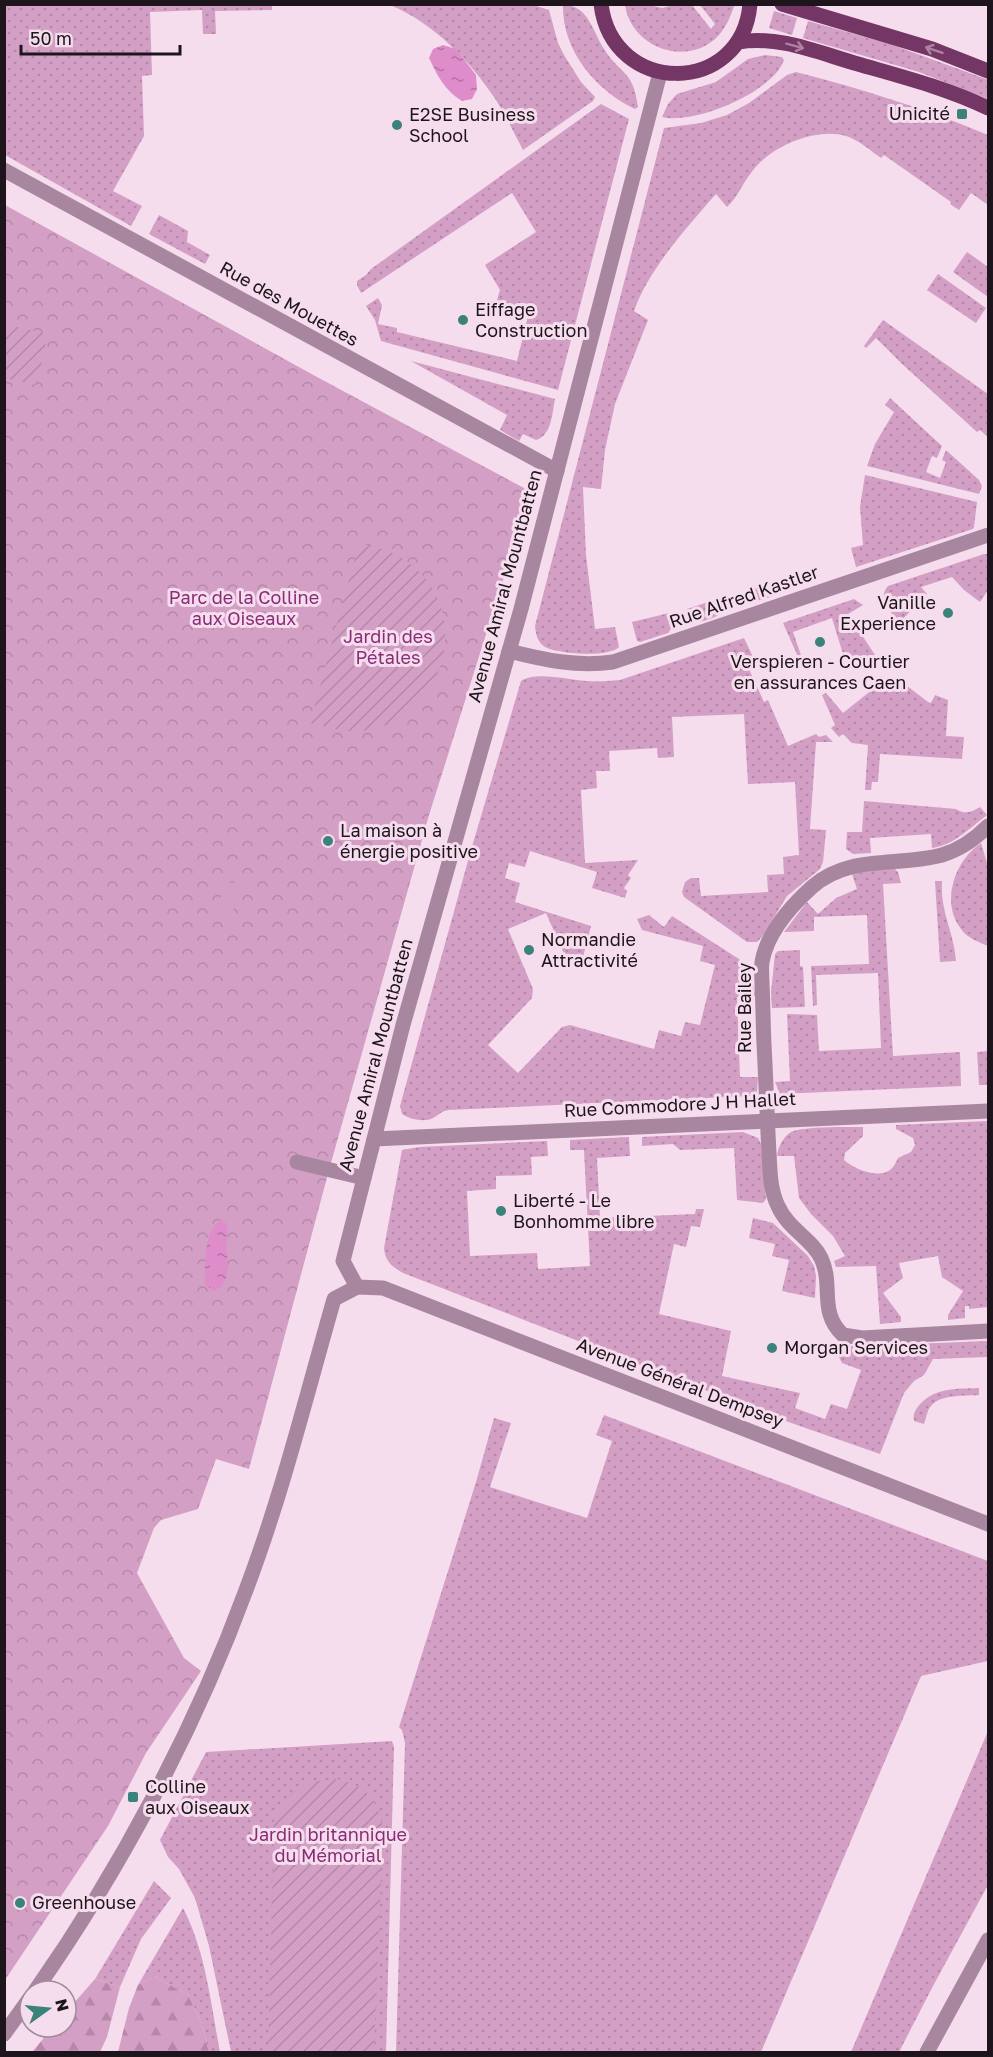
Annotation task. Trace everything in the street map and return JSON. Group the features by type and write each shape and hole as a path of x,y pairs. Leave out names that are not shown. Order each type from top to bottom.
{"main road":[{"path":"600,5 605,25 614,42 626,56 642,67 675,75 704,69 728,53 738,42 745,28 750,4"},
{"path":"782,4 932,49 988,71"},
{"path":"738,42 755,39 795,46 940,87 988,108"}],"street":[{"name":"Avenue Amiral Mountbatten","path":"357,1287 343,1261 403,1025 509,651 660,73"},
{"name":"Rue des Mouettes","path":"4,170 557,471"},
{"name":"Rue Alfred Kastler","path":"509,651 575,664 613,662 988,535"},
{"name":"Rue Bailey","path":"988,826 958,849 944,855 872,862 838,871 813,885 778,925 762,961 767,1120 772,1188 783,1216 821,1258 825,1270 828,1313 838,1330 849,1337 862,1338 988,1331"},
{"name":"Rue Commodore J H Hallet","path":"374,1139 988,1111"},
{"path":"297,1162 364,1178"},
{"path":"43,1979 127,1844 187,1730 246,1592 272,1518 307,1401 334,1299 357,1287"},
{"name":"Avenue Général Dempsey","path":"357,1287 383,1288 988,1524"},
{"path":"927,2052 988,1940"},
{"path":"4,2034 18,2015"}],"green space":[{"path":"5,4 272,4 272,10 215,11 216,34 203,34 202,10 150,12 152,75 142,76 144,136 113,191 142,206 131,226 5,155"},
{"path":"530,4 549,10 558,43 564,55 581,82 595,97 593,101 523,150 507,118 475,71 436,33 390,5"},
{"path":"563,5 578,9 589,20 610,58 630,79 638,107 635,109 620,101 594,80 584,67 568,38"},
{"path":"625,5 649,5 662,8 673,5 692,5 711,29 715,24 700,5 734,6 727,24 715,39 702,47 688,51 674,51 660,48 637,32 629,19"},
{"path":"774,11 797,18 792,35 769,28"},
{"path":"808,21 890,44 986,79 988,80 988,99 919,72 803,38"},
{"path":"765,55 782,57 784,60 777,72 765,84 749,94 712,111 693,116 662,117 668,104 677,94 716,82 748,59"},
{"path":"796,72 894,100 988,135 988,205 971,193 959,210 884,155 881,158 856,140 834,134 821,134 794,141 769,155 751,173 727,207 716,194 670,249 640,296 634,311 648,320 615,404 605,450 601,489 583,487 586,555 595,629 615,627 619,647 605,653 583,654 560,652 545,647 536,635 535,626 664,128 701,123 727,115 749,103 787,75"},
{"path":"601,104 629,119 558,390 381,341 375,320 366,306 378,298 382,305 378,324 397,328 397,332 517,361 529,312 496,303 500,290 485,265 536,232 512,193 361,293 357,281"},
{"name":"Parc de la Colline aux Oiseaux","path":"5,205 524,488 529,498 429,815 329,1170 249,1469 216,1459 198,1509 161,1520 154,1528 137,1573 184,1658 201,1671 146,1753 108,1826 5,1980"},
{"path":"159,215 188,231 187,242 210,255 205,264 149,234"},
{"path":"967,252 988,267 988,297 953,272"},
{"path":"938,274 986,308 976,323 927,290"},
{"path":"883,320 988,394 988,437 980,430 977,432 876,338 866,348 864,346"},
{"path":"5,324 48,334 37,385 5,378"},
{"path":"411,361 555,399 548,429 536,440 523,434 519,441 500,430 507,415"},
{"path":"890,398 942,446 937,458 932,456 926,472 940,478 946,462 942,460 946,450 979,480 982,486 979,494 867,466 875,444 894,412 885,405"},
{"path":"865,475 977,502 974,527 856,567 851,548 863,545 860,507"},
{"name":"Jardin des Pétales","path":"359,543 397,555 409,563 430,585 442,610 445,637 441,664 430,688 412,709 389,724 354,731 310,723"},
{"path":"988,554 988,590 980,602 952,577 921,587 927,594 900,622 884,600 888,586"},
{"path":"776,580 778,587 774,596 749,601 744,592"},
{"path":"723,597 721,612 709,619 699,622 693,619 687,609"},
{"path":"854,599 863,605 848,614 875,655 862,665 857,658 851,663 843,654 832,618 793,632 805,667 803,668 783,623"},
{"path":"669,613 671,629 668,633 637,641 632,622"},
{"path":"744,638 756,663 748,667 764,702 768,700 788,746 816,734 819,737 826,735 833,742 816,742 810,829 826,830 823,862 820,869 787,896 757,942 747,942 684,897 682,892 685,882 691,878 699,878 701,896 768,892 767,875 784,874 783,857 799,855 795,782 748,784 744,714 672,717 674,757 658,758 657,748 609,751 610,771 596,771 597,788 581,790 585,863 638,860 628,875 631,878 624,888 627,891 625,898 592,888 597,872 530,851 525,867 509,863 505,878 520,883 515,902 591,926 583,957 568,963 546,913 508,929 533,989 532,998 488,1045 518,1073 562,1027 570,1025 654,1049 659,1030 681,1036 685,1022 700,1025 715,965 700,961 703,946 642,930 637,919 649,915 664,927 672,916 739,959 749,971 755,996 737,997 740,1077 758,1077 757,1092 750,1096 449,1110 424,1120 412,1119 402,1114 400,1106 471,850 521,681 544,676 590,681 620,680"},
{"path":"898,679 928,702 931,703 935,695 948,700 946,736 964,737 962,759 880,754 878,782 872,782 871,790 865,790 868,745 852,743 843,734 839,737 831,728 835,725 822,695 826,693 843,713 878,685 883,691"},
{"path":"864,801 956,809 965,812 980,807 987,815 961,835 940,846 932,848 931,834 870,838 871,853 853,854 846,849 847,832 862,832"},
{"path":"981,843 988,866 988,946 966,935 955,918 951,894 953,882 964,860"},
{"path":"893,867 898,872 901,883 883,884 893,1056 960,1052 961,1086 780,1094 775,1082 790,1081 787,1014 817,1015 819,1051 881,1048 878,973 816,975 817,1005 813,1006 811,966 869,964 867,915 814,917 814,931 784,932 807,902 818,914 836,898 857,889 852,874"},
{"path":"935,881 942,881 943,902 956,961 940,962"},
{"path":"242,882 230,922 216,913 225,883"},
{"path":"800,950 805,1007 772,1008 771,992 775,954 778,951"},
{"path":"988,1051 988,1085 979,1085 977,1052"},
{"path":"988,1121 988,1307 969,1309 969,1306 965,1306 965,1318 948,1320 948,1315 963,1291 942,1277 938,1256 899,1263 903,1278 883,1293 901,1317 901,1322 880,1324 876,1266 836,1267 834,1261 845,1256 833,1236 799,1198 794,1156 777,1156 781,1142 788,1134 797,1130 863,1127 863,1136 845,1153 844,1160 854,1167 879,1174 890,1170 898,1158 911,1152 915,1145 913,1138 896,1129 896,1125"},
{"path":"743,1132 758,1138 761,1144 766,1199 763,1203 737,1200 734,1148 680,1150 673,1144 642,1146 642,1137"},
{"path":"629,1137 630,1156 597,1158 600,1218 695,1214 696,1209 704,1209 700,1227 691,1226 686,1247 674,1244 659,1314 731,1331 722,1376 800,1393 795,1408 825,1419 831,1404 847,1409 861,1370 842,1363 839,1357 840,1346 988,1341 988,1357 933,1359 924,1375 914,1381 904,1393 880,1454 777,1418 403,1273 392,1266 388,1260 384,1248 402,1150 419,1147 547,1141 548,1156 531,1157 532,1175 496,1176 496,1189 467,1191 470,1256 537,1253 538,1269 590,1266 584,1150 570,1150 570,1140"},
{"path":"753,1218 773,1223 808,1256 814,1266 816,1276 815,1298 782,1291 789,1260 772,1256 775,1244 749,1238"},
{"path":"979,1388 979,1395 954,1396 935,1402 928,1410 924,1424 914,1421 917,1408 930,1396 945,1390"},
{"path":"604,1415 988,1561 988,1661 921,1676 761,2052 396,2052 405,1743 399,1727 494,1418 511,1423 490,1487 587,1518 612,1441 596,1435"},
{"path":"988,1731 988,1885 899,2052 851,2052"},
{"path":"392,1741 394,1747 386,2052 231,2052 209,1946 195,1898 179,1869 168,1857 160,1840 206,1752"},
{"name":"Jardin britannique du Mémorial","path":"338,1779 357,1786 370,1795 378,1809 383,1829 374,2052 268,2052 274,1816 300,1787 315,1782"},
{"path":"154,1881 171,1898 141,1939 120,1987 95,1979"},
{"path":"183,1908 202,1961 220,2052 209,2052 201,2021 188,1995 154,1976 138,1985"},
{"path":"154,1976 188,1995 201,2021 209,2052 118,2052 129,2008 138,1985"},
{"path":"95,1979 120,1987 107,2037 100,2052 32,2052 43,2039 78,2039 78,1998"}],"water":[{"path":"443,45 456,49 476,75 477,89 472,99 462,101 456,97 442,82 435,70 429,58 433,49"},
{"path":"221,1220 228,1228 226,1236 227,1272 221,1286 213,1291 205,1284 206,1249 211,1232"}],"place":[{"name":"Unicité","path":"962,114"},
{"name":"E2SE Business School","path":"397,125"},
{"name":"Eiffage Construction","path":"463,320"},
{"name":"Vanille Experience","path":"948,613"},
{"name":"Verspieren - Courtier en assurances Caen","path":"820,642"},
{"name":"La maison à énergie positive","path":"328,841"},
{"name":"Normandie Attractivité","path":"529,950"},
{"name":"Liberté - Le Bonhomme libre","path":"501,1211"},
{"name":"Morgan Services","path":"772,1348"},
{"name":"Colline aux Oiseaux","path":"133,1797"},
{"name":"Greenhouse","path":"20,1903"}]}
